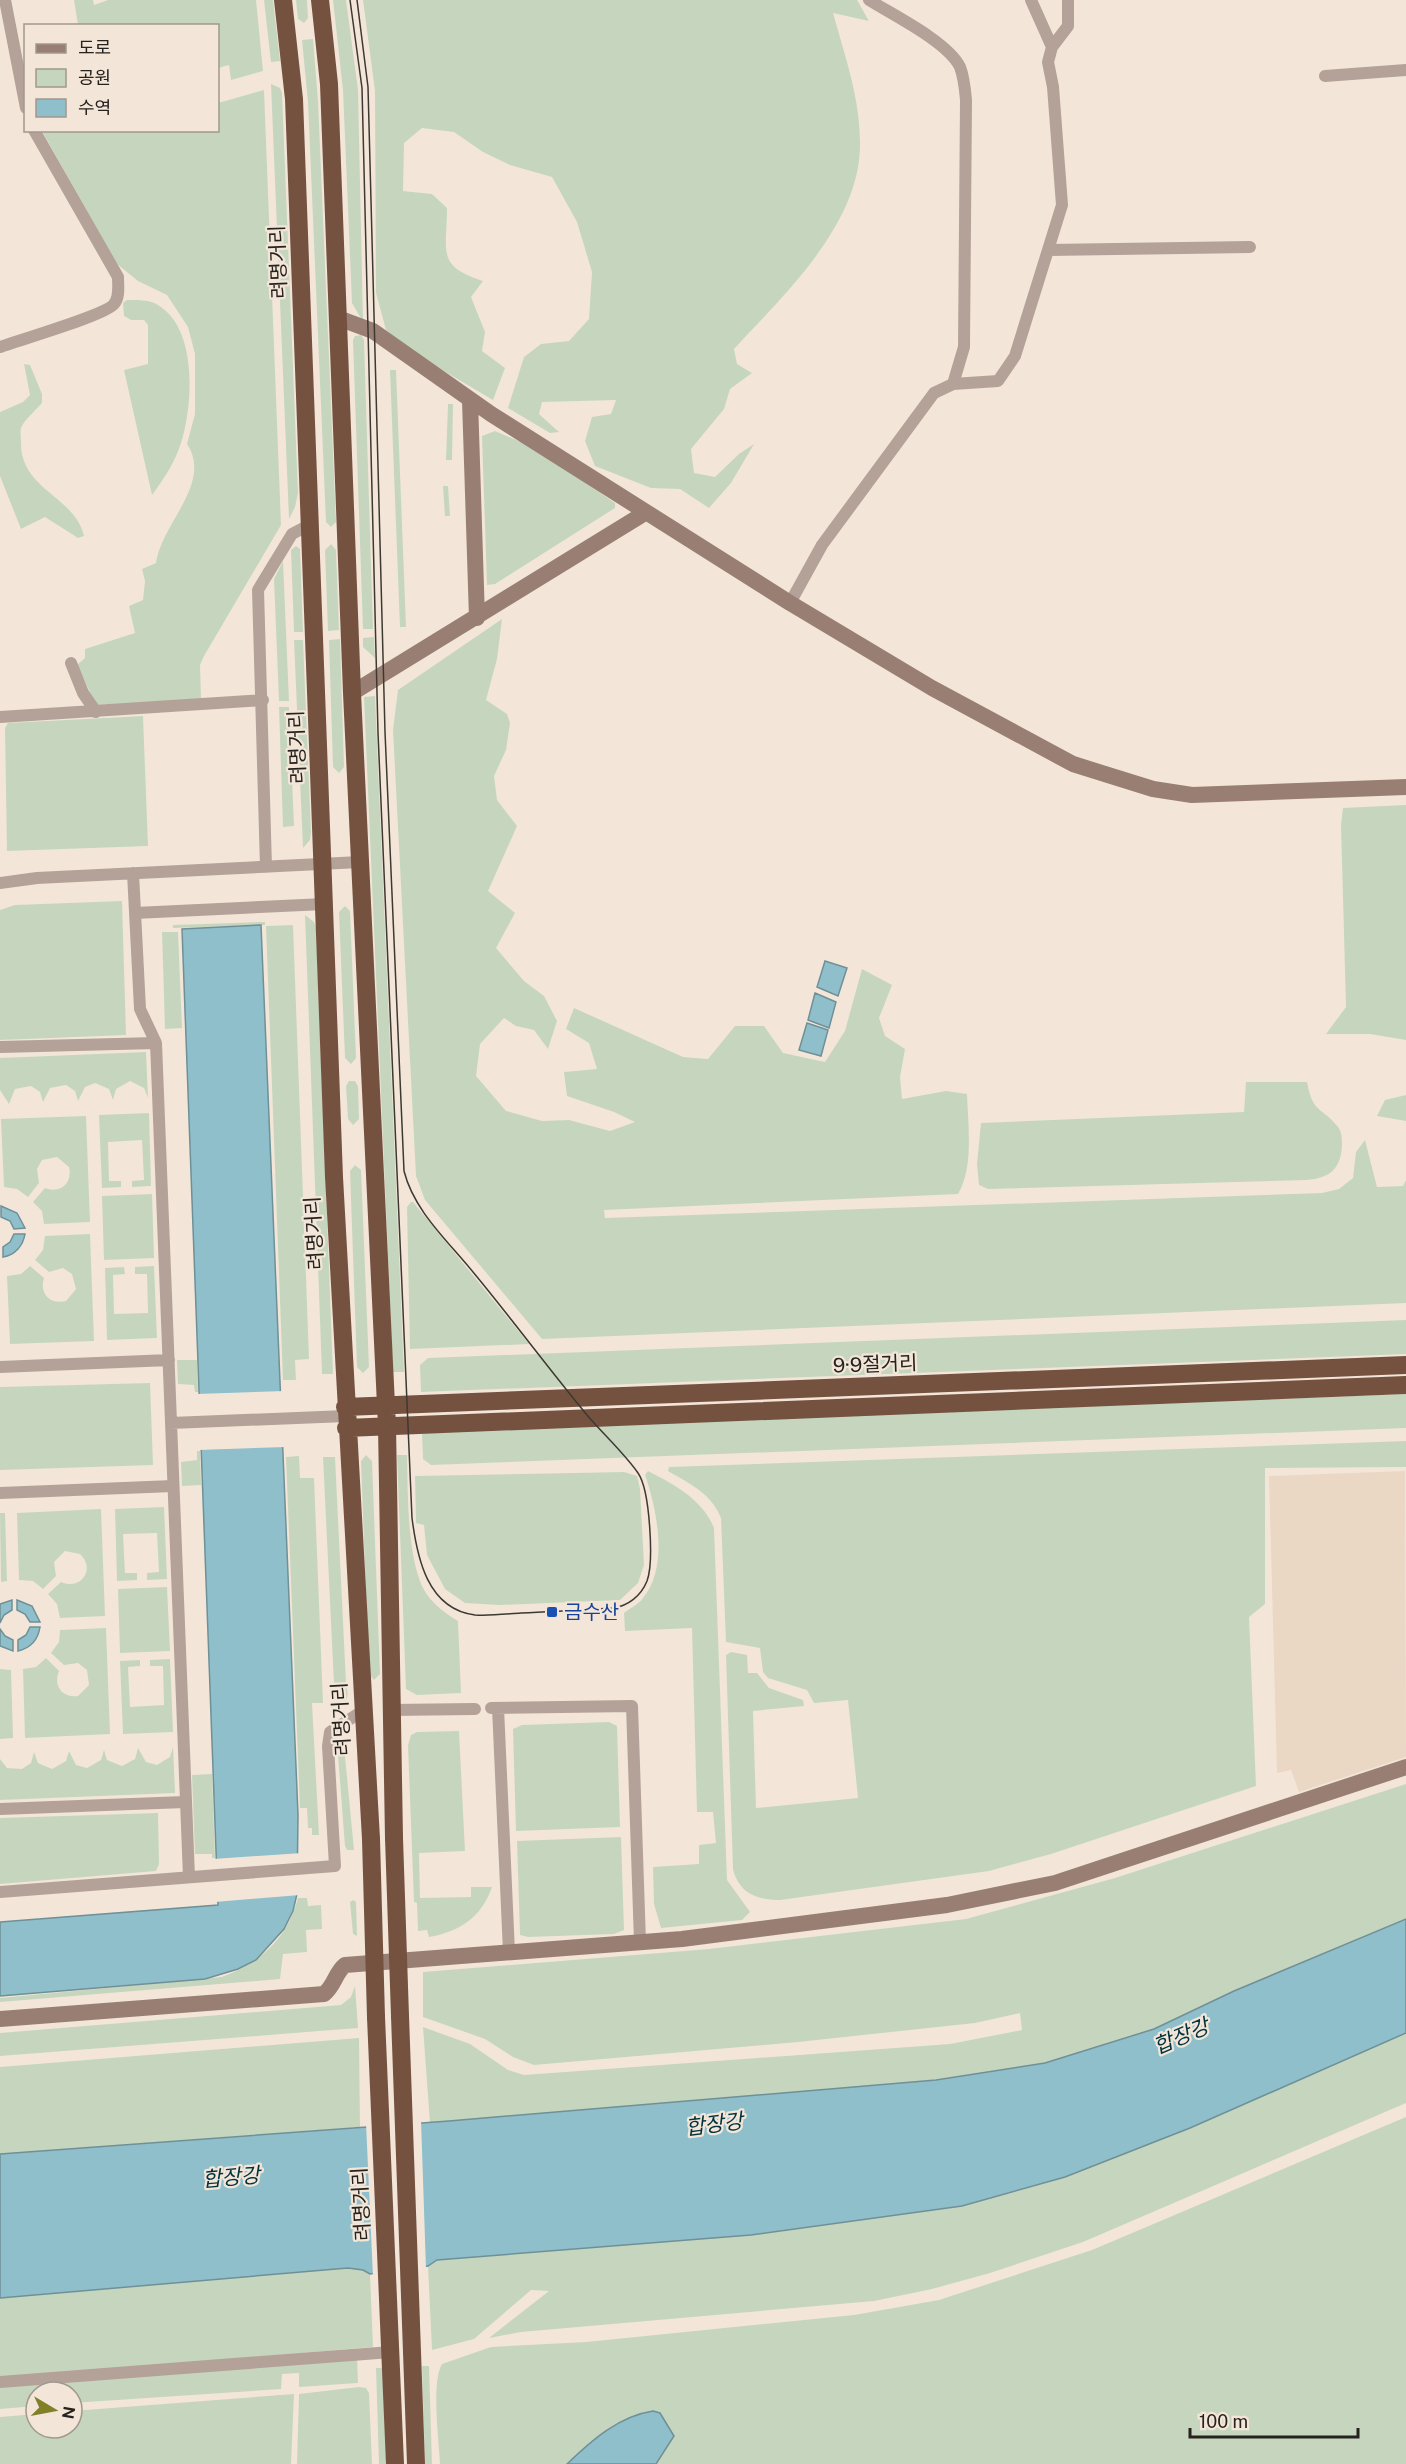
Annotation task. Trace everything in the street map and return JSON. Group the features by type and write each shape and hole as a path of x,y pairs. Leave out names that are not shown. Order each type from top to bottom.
{"highway":[{"name":"려명거리","path":"283,0 294,99 334,1177 371,1839 377,2049 395,2464"},
{"path":"320,0 329,84 352,693 387,1426 393,1838 416,2464"},
{"name":"9·9절거리","path":"346,1417 385,1405 1406,1365"},
{"name":"9·9절거리","path":"346,1417 387,1426 1406,1385"}],"street":[{"path":"5,0 24,98"},
{"path":"869,0 944,48 960,67 963,80 966,100 965,326 964,347 953,384"},
{"path":"1031,0 1052,47"},
{"path":"790,603 822,544 934,393 953,384 999,381 1015,357 1062,205 1053,87 1048,62 1052,47 1068,26 1068,0"},
{"path":"1325,76 1406,70"},
{"path":"0,347 104,312 114,304 118,293 118,277 35,132"},
{"path":"1049,250 1250,247"},
{"path":"338,318 373,332 470,400 790,603 1018,737 1073,764 1128,783 1192,795 1406,787"},
{"path":"470,400 477,618"},
{"path":"352,693 645,513"},
{"path":"266,867 263,700 258,590 292,534 311,524"},
{"path":"71,663 82,693 96,712"},
{"path":"0,717 263,700"},
{"path":"0,883 19,879 360,862"},
{"path":"134,873 140,1009 156,1043 189,1876"},
{"path":"135,913 325,904"},
{"path":"0,1047 156,1043"},
{"path":"0,1367 169,1360"},
{"path":"171,1423 346,1417"},
{"path":"0,1493 173,1486"},
{"path":"509,1952 494,1708 632,1706 640,1942"},
{"path":"390,1710 475,1709"},
{"path":"0,1892 335,1866 328,1746 330,1732 363,1710"},
{"path":"0,2019 324,1994 334,1986 339,1970 345,1965 640,1942 947,1905 1055,1882 1406,1767"},
{"path":"0,1809 185,1802"},
{"path":"0,2382 391,2347"}],"shaded area":[{"path":"1405,1471 1406,1757 1299,1792 1291,1770 1277,1773 1269,1476"}],"green space":[{"path":"74,0 93,0 94,5 108,0 256,0 263,71 231,80 229,65 219,68 219,24 78,24"},
{"path":"264,0 273,0 280,61 271,62"},
{"path":"296,0 307,0 308,18 304,23 298,19"},
{"path":"333,0 346,0 358,90 363,322 352,303 343,90"},
{"path":"363,0 857,0 869,21 833,13 851,77 857,110 860,143 857,173 848,201 834,229 816,255 797,281 734,349 737,364 752,373 730,389 724,409 691,449 694,473 715,477 739,454 754,444 731,483 709,508 680,489 651,488 595,466 585,441 592,417 611,414 616,400 542,402 539,414 559,432 550,433 508,408 524,357 541,344 569,341 589,319 592,272 577,222 552,177 510,165 483,152 454,132 422,128 404,143 403,191 432,194 447,208 447,255 458,269 483,281 471,297 485,332 482,351 505,368 493,400 410,351 386,330 376,293 375,91"},
{"path":"313,39 318,101 336,522 331,527 326,522 308,102 302,40"},
{"path":"271,84 280,88 282,93 298,493 289,519"},
{"path":"264,90 281,525 204,656 200,665 201,699 96,705 77,665 85,658 85,649 135,633 129,606 143,600 145,581 142,569 156,563 160,548 190,489 194,474 193,459 187,444 195,414 195,354 188,327 167,295 138,281 117,264 43,132 219,132 219,103"},
{"path":"127,300 154,303 171,316 180,331 189,369 188,409 181,443 169,470 152,495 124,370 148,364 148,325 144,320 131,320 124,316 123,303"},
{"path":"361,335 364,340 373,629 363,629 353,340 355,336"},
{"path":"24,364 30,365 42,394 42,403 27,418 21,428 23,458 29,471 38,482 79,522 84,536 78,538 45,517 21,529 0,476 0,412 23,402 30,395"},
{"path":"390,370 396,370 406,627 400,627"},
{"path":"448,404 453,404 452,460 446,460"},
{"path":"495,431 535,448 615,503 615,508 495,584 487,585 482,436"},
{"path":"443,486 448,486 450,516 445,516"},
{"path":"331,544 336,550 339,630 328,631 325,550"},
{"path":"296,546 300,549 303,632 294,632 291,550"},
{"path":"283,561 289,701 279,701 274,579"},
{"path":"502,619 497,659 486,700 507,714 510,723 506,750 494,776 497,800 517,826 488,891 515,913 496,948 524,981 544,996 557,1021 548,1049 534,1030 516,1026 504,1018 480,1044 476,1076 506,1111 542,1121 569,1120 610,1131 635,1122 614,1112 567,1096 564,1072 597,1069 589,1043 566,1029 574,1008 683,1057 708,1059 735,1026 764,1026 783,1053 825,1062 845,1031 862,969 892,985 879,1018 885,1036 905,1049 900,1077 902,1099 946,1091 967,1094 968,1159 958,1194 604,1210 605,1218 1322,1193 1339,1189 1353,1178 1356,1152 1365,1140 1377,1187 1403,1186 1406,1180 1406,1303 542,1339 425,1200 416,1176 393,730 398,690"},
{"path":"374,637 375,658 363,647 363,638"},
{"path":"340,639 344,767 339,773 333,767 329,640"},
{"path":"294,640 303,640 311,832 310,840 303,848"},
{"path":"375,696 404,1372 393,1372 364,697"},
{"path":"279,707 289,707 294,826 283,827"},
{"path":"143,716 148,846 7,851 5,728 8,723"},
{"path":"1406,805 1406,1040 1370,1034 1326,1034 1346,1007 1341,825 1343,808"},
{"path":"122,901 126,1035 0,1040 0,910 15,905"},
{"path":"345,906 350,911 356,1058 351,1064 345,1058 339,912"},
{"path":"305,915 314,922 316,928 333,1374 322,1374"},
{"path":"265,922 265,925 173,928 173,925"},
{"path":"293,925 309,1359 295,1360 296,1380 283,1380 266,926"},
{"path":"162,932 178,932 182,1028 165,1029"},
{"path":"146,1052 148,1098 144,1088 130,1081 116,1089 113,1100 109,1089 95,1083 85,1087 78,1101 75,1091 66,1085 50,1088 43,1102 40,1092 31,1086 15,1089 9,1104 0,1090 0,1058"},
{"path":"349,1081 355,1081 358,1086 359,1119 353,1125 348,1119 346,1086"},
{"path":"1246,1082 1307,1082 1315,1105 1332,1120 1341,1133 1341,1153 1333,1171 1322,1177 1307,1180 988,1189 979,1185 977,1164 981,1123 1244,1112"},
{"path":"1406,1095 1406,1121 1377,1116 1385,1100"},
{"path":"149,1113 151,1186 132,1187 132,1181 144,1180 142,1140 108,1142 109,1181 121,1181 121,1187 102,1188 99,1115"},
{"path":"86,1116 90,1222 44,1224 42,1211 33,1202 45,1188 56,1190 64,1186 69,1178 69,1167 57,1157 42,1160 37,1169 39,1183 28,1197 17,1189 4,1187 1,1119"},
{"path":"355,1165 361,1170 369,1367 363,1373 357,1367 350,1171"},
{"path":"152,1194 154,1258 104,1260 102,1196"},
{"path":"411,1202 529,1344 410,1349 407,1207"},
{"path":"90,1234 94,1341 10,1344 7,1276 21,1274 30,1266 44,1278 43,1288 47,1297 55,1301 66,1301 76,1289 72,1274 63,1268 49,1272 35,1260 43,1250 45,1236"},
{"path":"154,1266 157,1338 107,1340 105,1268 124,1267 125,1274 113,1275 114,1314 148,1313 147,1274 135,1274 135,1267"},
{"path":"1406,1320 1406,1354 421,1392 420,1365 428,1358"},
{"path":"177,1360 197,1360 198,1392 195,1392 194,1385 178,1384"},
{"path":"150,1383 153,1465 0,1470 0,1387"},
{"path":"1406,1394 1406,1428 431,1465 423,1459 422,1432"},
{"path":"1406,1441 1406,1467 1265,1468 1265,1604 1249,1617 1256,1786 1051,1854 989,1871 780,1900 756,1897 740,1884 733,1869 726,1655 731,1652 747,1655 748,1673 757,1673 769,1688 803,1700 804,1706 753,1711 756,1808 858,1798 848,1700 814,1703 807,1690 768,1678 763,1672 760,1648 726,1642 721,1518 706,1496 668,1471 669,1467"},
{"path":"197,1451 200,1451 201,1485 182,1486 181,1462 197,1460"},
{"path":"366,1455 372,1461 380,1674 374,1680 369,1674 361,1461"},
{"path":"397,1455 407,1455 410,1536 420,1581 426,1594 458,1621 461,1693 417,1695 406,1689"},
{"path":"299,1456 300,1478 314,1478 323,1703 312,1703 319,1835 312,1835 312,1828 308,1828 307,1808 300,1808 286,1457"},
{"path":"323,1457 335,1457 348,1694 347,1699 339,1706 334,1684"},
{"path":"648,1471 687,1494 703,1509 714,1528 727,1880 750,1912 742,1920 661,1928 654,1904 653,1867 699,1864 699,1845 716,1843 713,1812 697,1812 692,1628 625,1631 624,1613 643,1598 656,1571 658,1538 645,1475"},
{"path":"624,1472 637,1476 640,1489 644,1565 638,1583 620,1600 499,1605 465,1603 445,1589 427,1555 424,1525 416,1523 415,1476"},
{"path":"164,1507 167,1579 147,1580 147,1573 159,1572 157,1533 123,1534 125,1573 137,1573 137,1580 117,1581 115,1509"},
{"path":"101,1509 105,1616 60,1618 57,1604 48,1594 61,1582 75,1584 80,1581 86,1572 85,1560 80,1554 65,1551 54,1562 56,1576 43,1589 33,1581 19,1580 17,1513"},
{"path":"0,1513 5,1513 7,1581 1,1582"},
{"path":"167,1587 170,1651 120,1653 118,1589"},
{"path":"106,1628 110,1734 25,1738 23,1669 36,1667 46,1658 59,1671 57,1682 60,1690 67,1695 78,1696 89,1685 87,1670 78,1663 64,1665 51,1653 59,1642 60,1630"},
{"path":"170,1659 173,1732 123,1734 120,1661 140,1660 140,1666 128,1667 130,1707 164,1705 163,1666 150,1666 150,1660"},
{"path":"0,1669 11,1670 13,1738 0,1739"},
{"path":"609,1722 617,1726 620,1827 516,1831 513,1729 522,1725"},
{"path":"459,1731 465,1851 419,1853 420,1898 471,1897 471,1887 492,1887 488,1898 476,1915 459,1927 429,1937 427,1930 418,1931 417,1903 414,1902 408,1745 411,1735 417,1732"},
{"path":"339,1741 344,1746 354,1850 347,1850 345,1846 337,1742"},
{"path":"173,1747 175,1793 0,1800 0,1759 7,1768 22,1769 31,1763 34,1752 38,1763 52,1769 66,1761 69,1751 76,1765 87,1768 101,1760 104,1750 107,1760 122,1766 135,1759 138,1748 146,1762 157,1765 170,1757"},
{"path":"212,1774 215,1858 212,1858 212,1854 195,1854 192,1775"},
{"path":"1406,1784 1406,1919 1234,1991 1154,2029 1045,2063 936,2080 430,2123 423,2027 470,2044 508,2070 524,2075 950,2044 1022,2030 1020,2013 975,2023 798,2042 534,2065 513,2057 485,2039 423,2017 423,1972 709,1949 966,1919 1115,1878"},
{"path":"158,1813 159,1864 156,1871 0,1884 0,1818"},
{"path":"621,1837 624,1930 614,1934 528,1937 520,1935 517,1841"},
{"path":"298,1898 307,1898 308,1906 321,1905 322,1929 306,1930 307,1952 283,1954 280,1979 0,2002 0,1998 222,1977 249,1964 270,1947 287,1926"},
{"path":"353,1900 356,1902 357,1936 353,1934 350,1902"},
{"path":"355,1986 358,2028 0,2056 0,2033 341,2005 351,1997"},
{"path":"1406,2033 1406,2103 1083,2242 990,2273 932,2289 874,2301 521,2332 489,2338 549,2291 531,2290 474,2339 432,2350 428,2266 437,2260 751,2235 962,2206 1065,2177 1190,2128"},
{"path":"359,2038 360,2127 0,2154 0,2067"},
{"path":"1406,2117 1406,2464 440,2464 436,2398 442,2364 491,2347 586,2342 854,2315 939,2300 1092,2250"},
{"path":"348,2268 363,2270 370,2274 373,2347 0,2378 0,2298"},
{"path":"357,2357 358,2383 299,2387 299,2373 282,2374 281,2389 84,2402 84,2380 74,2380"},
{"path":"422,2366 429,2366 432,2464 425,2464"},
{"path":"376,2368 384,2368 387,2464 379,2464"},
{"path":"24,2384 24,2407 0,2409 0,2386"},
{"path":"366,2388 369,2393 372,2464 297,2464 299,2394"},
{"path":"294,2394 291,2464 0,2464 0,2417 24,2415 24,2440 84,2440 84,2410"}],"water":[{"path":"261,925 298,1815 297,1894 293,1911 284,1929 256,1960 238,1969 205,1979 0,1996 0,1922 218,1905 182,929"},
{"path":"825,961 847,968 838,996 817,987"},
{"path":"815,993 836,1002 829,1028 808,1020"},
{"path":"807,1023 828,1030 821,1056 799,1050"},
{"path":"1,1206 17,1213 25,1228 14,1229 10,1221 1,1217"},
{"path":"14,1234 25,1234 18,1249 3,1257 3,1247 10,1242"},
{"path":"12,1600 12,1610 4,1615 0,1623 0,1604"},
{"path":"17,1600 32,1606 40,1622 30,1622 25,1614 17,1610"},
{"path":"30,1627 40,1627 38,1636 30,1646 18,1651 18,1640 26,1635"},
{"path":"0,1629 5,1636 13,1640 13,1651 0,1646"},
{"name":"합장강","path":"1406,1919 1406,2033 1190,2128 1065,2177 962,2206 751,2235 437,2260 428,2266 370,2274 363,2270 348,2268 0,2298 0,2154 449,2121 936,2080 1045,2063 1154,2029 1234,1991"},
{"path":"653,2411 660,2413 674,2436 656,2464 567,2464 607,2430 629,2418"}],"pier":[{"path":"284,1391 286,1447 198,1450 196,1394"},
{"path":"302,1853 300,1895 215,1902 213,1859"},
{"path":"421,2120 426,2269 373,2277 366,2123"}],"tram line":[{"path":"350,0 362,88 378,733 414,1533 427,1579 435,1592 459,1611 486,1615 613,1608 624,1605 638,1596 647,1581 649,1572 648,1510 638,1473 587,1415 433,1225 415,1199 404,1171 385,732 368,87 357,0"}],"place":[{"name":"금수산","path":"552,1612"}]}
